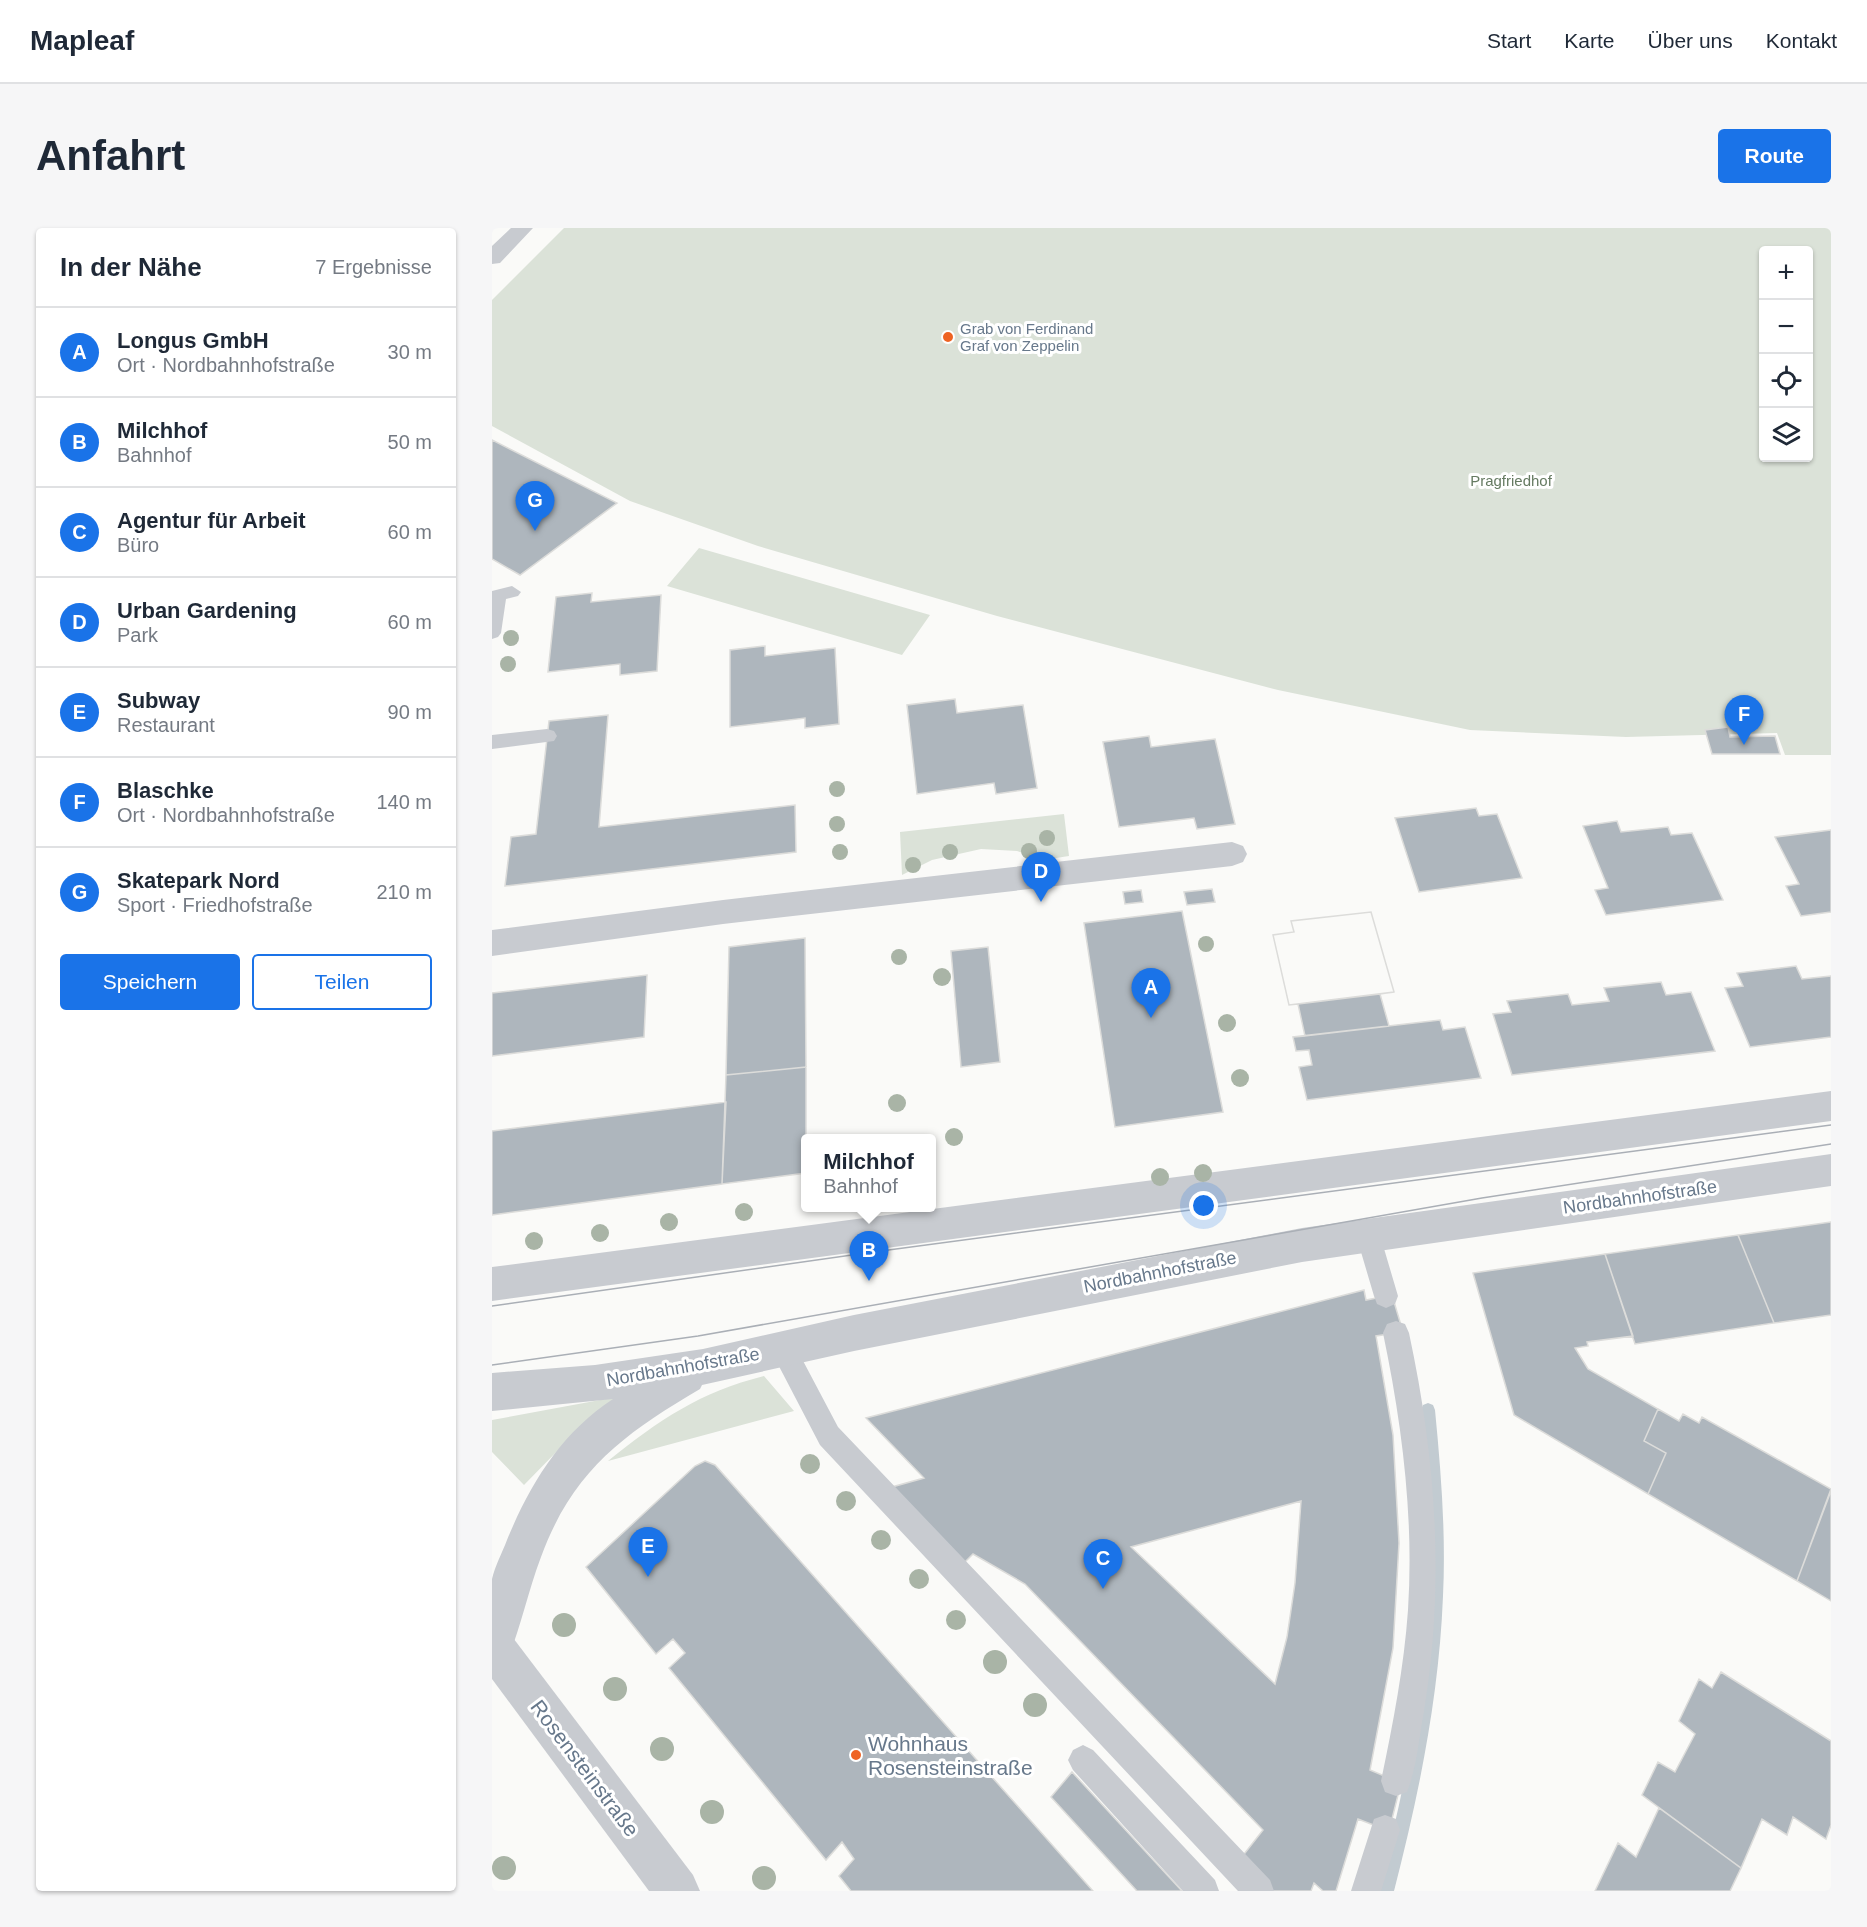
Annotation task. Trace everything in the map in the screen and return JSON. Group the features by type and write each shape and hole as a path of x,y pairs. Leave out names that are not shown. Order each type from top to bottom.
{"street":[{"path":"492,258 523,228"},
{"path":"492,943 723,912 1232,854"},
{"path":"492,1284 726,1251 1240,1186 1831,1106"},
{"name":"Nordbahnhofstraße","path":"492,1392 595,1383 703,1367 1152,1273 1302,1245 1831,1170"},
{"path":"492,1645 531,1525 560,1477 601,1431 638,1404 703,1367"},
{"name":"Rosensteinstraße","path":"492,1645 677,1891"}],"lane":[{"path":"492,633 498,595 512,592"},
{"path":"492,742 547,736"},
{"path":"1368,1235 1386,1296"},
{"path":"1396,1333 1415,1439 1423,1556 1410,1713 1396,1781"},
{"path":"783,1349 829,1436 1259,1891"},
{"path":"1083,1760 1204,1891"},
{"path":"1366,1891 1385,1830"}],"green space":[{"name":"Pragfriedhof","path":"564,228 1831,228 1831,755 1785,755 1777,733 1626,737 1470,730 1278,690 997,616 758,546 630,501 492,426 492,300"},
{"path":"699,548 930,615 902,655 667,586"},
{"path":"1064,814 1069,856 1043,860 1017,851 981,849 932,860 902,875 900,832"},
{"path":"764,1376 794,1411 608,1461 681,1409 720,1390"},
{"path":"627,1395 569,1439 524,1485 492,1452 492,1420"}],"building":[{"path":"492,440 617,503 520,575 492,559"},
{"path":"592,593 591,602 661,595 657,671 620,675 620,664 548,672 556,597"},
{"path":"765,646 765,656 835,648 839,724 805,728 805,718 730,727 730,650"},
{"path":"955,699 957,713 1023,705 1037,788 996,794 994,783 917,794 907,705"},
{"path":"608,715 599,827 795,805 796,852 505,886 511,837 536,834 549,721"},
{"path":"1728,727 1730,737 1775,736 1780,754 1712,754 1705,730"},
{"path":"1149,736 1151,747 1215,739 1235,824 1197,829 1194,818 1119,827 1103,742"},
{"path":"1476,808 1479,816 1497,814 1522,878 1419,892 1395,818"},
{"path":"1617,821 1621,832 1668,827 1671,835 1692,833 1723,900 1606,915 1595,890 1608,888 1583,826"},
{"path":"1831,830 1831,912 1801,916 1786,886 1799,884 1775,837"},
{"path":"1212,889 1215,902 1187,905 1184,892"},
{"path":"1141,890 1143,902 1125,904 1123,892"},
{"path":"1182,911 1223,1112 1115,1127 1084,923"},
{"path":"1371,912 1394,992 1289,1005 1273,935 1294,932 1291,921"},
{"path":"1371,912 1394,992 1380,994 1389,1026 1440,1020 1443,1030 1465,1027 1481,1078 1307,1100 1299,1067 1312,1065 1309,1050 1296,1051 1293,1037 1305,1036 1298,1004 1289,1005 1273,935 1294,932 1291,921"},
{"path":"805,938 806,1067 726,1075 729,947"},
{"path":"988,947 1000,1062 961,1067 951,951"},
{"path":"1796,966 1802,979 1831,976 1831,1037 1750,1047 1725,988 1743,986 1737,973"},
{"path":"647,975 644,1037 492,1056 492,993"},
{"path":"1661,982 1666,995 1691,992 1715,1051 1512,1075 1493,1014 1511,1012 1507,1001 1568,994 1572,1005 1609,1001 1604,988"},
{"path":"1380,994 1389,1026 1305,1036 1298,1004"},
{"path":"1380,994 1389,1026 1440,1020 1443,1030 1465,1027 1481,1078 1307,1100 1299,1067 1312,1065 1309,1050 1296,1051 1293,1037 1305,1036 1298,1004"},
{"path":"1440,1020 1443,1030 1465,1027 1481,1078 1307,1100 1299,1067 1312,1065 1309,1050 1296,1051 1293,1037"},
{"path":"806,1067 806,1134 801,1134 801,1174 722,1184 726,1075"},
{"path":"726,1102 722,1184 492,1215 492,1131"},
{"path":"1831,1222 1831,1315 1774,1323 1738,1235"},
{"path":"1738,1235 1774,1323 1635,1344 1605,1254"},
{"path":"1605,1254 1633,1336 1587,1342 1588,1346 1575,1348 1588,1369 1658,1409 1644,1441 1666,1453 1648,1494 1514,1415 1473,1273"},
{"path":"1364,1290 1366,1300 1392,1295 1403,1332 1376,1336 1393,1435 1399,1543 1393,1648 1370,1770 1401,1783 1389,1831 1358,1819 1336,1891 1323,1891 1314,1883 1311,1891 1273,1891 1241,1858 1263,1830 1025,1584 973,1554 963,1564 892,1487 924,1478 866,1418","holes":["1301,1501 1295,1583 1287,1637 1275,1684 1131,1547"]},
{"path":"1658,1409 1679,1421 1683,1414 1699,1423 1702,1417 1831,1489 1797,1581 1648,1494 1666,1453 1644,1441"},
{"name":"Wohnhaus Rosensteinstraße","path":"705,1461 715,1465 1093,1891 851,1891 839,1876 854,1859 842,1842 826,1860 669,1668 685,1653 673,1639 656,1654 586,1567 695,1466"},
{"path":"1831,1491 1831,1601 1797,1581"},
{"path":"1721,1672 1831,1741 1831,1825 1826,1839 1793,1817 1787,1835 1762,1819 1741,1868 1642,1795 1658,1762 1675,1772 1695,1734 1679,1721 1699,1679 1712,1688"},
{"path":"1072,1772 1182,1891 1137,1891 1051,1797"},
{"path":"1659,1808 1741,1868 1730,1891 1595,1891 1618,1843 1636,1857"}],"waterway":[{"path":"1386,1891 1415,1770 1432,1653 1436,1594 1436,1535 1434,1473 1428,1410"}],"tram line":[{"path":"492,1306 866,1253 1831,1125"},
{"path":"492,1365 698,1336 1482,1198 1831,1144"}],"place":[{"name":"Grab von Ferdinand Graf von Zeppelin","path":"948,337"},
{"name":"Skatepark Nord","path":"535,531"},
{"name":"Blaschke","path":"1744,745"},
{"name":"Urban Gardening","path":"1041,902"},
{"name":"Longus GmbH","path":"1151,1018"},
{"name":"Milchhof","path":"869,1281"},
{"name":"Subway","path":"648,1577"},
{"name":"Agentur für Arbeit","path":"1103,1589"},
{"name":"Wohnhaus Rosensteinstraße","path":"856,1755"}]}
